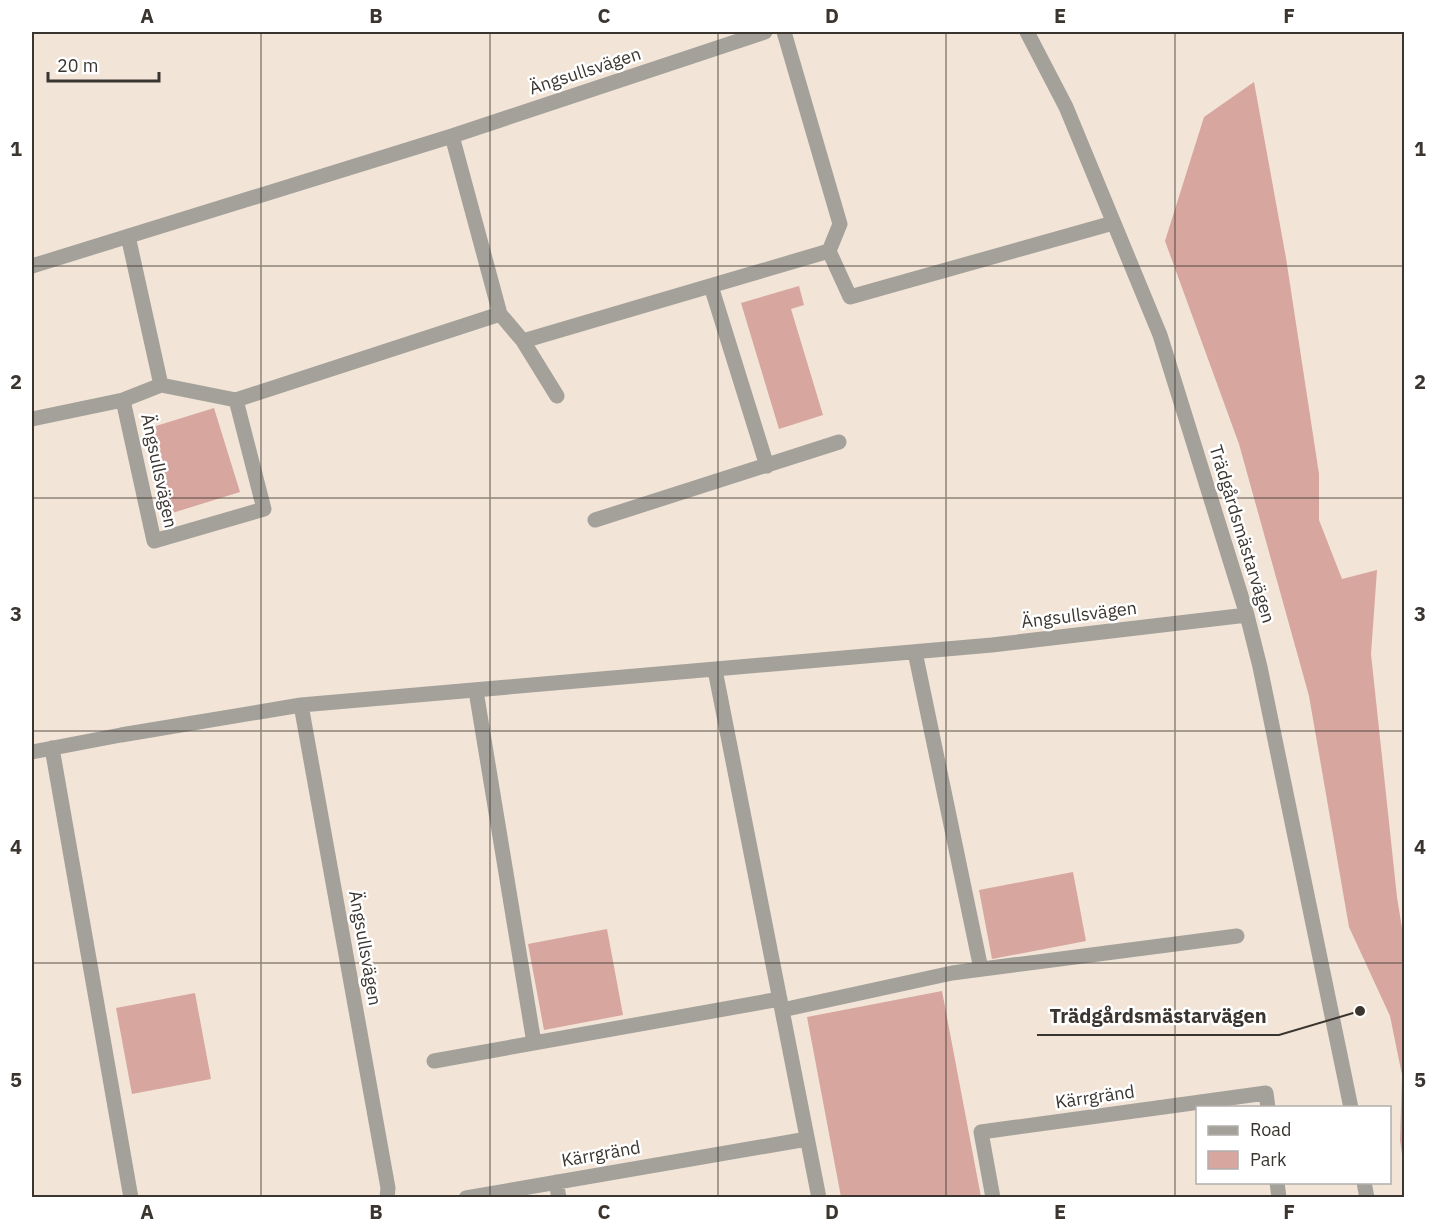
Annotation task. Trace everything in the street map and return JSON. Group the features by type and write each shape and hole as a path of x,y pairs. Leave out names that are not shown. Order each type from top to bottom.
{"street":[{"name":"Ängsullsvägen","path":"32,266 452,135 765,32"},
{"path":"784,32 840,224 829,251 850,297 1113,223"},
{"name":"Trädgårdsmästarvägen","path":"1027,32 1066,107 1160,336 1247,615 1351,1106"},
{"path":"452,135 500,314 524,341 557,396"},
{"path":"128,236 161,385 236,400 500,314"},
{"path":"524,341 829,251"},
{"path":"711,286 767,466"},
{"name":"Ängsullsvägen","path":"32,419 123,400 161,385"},
{"name":"Ängsullsvägen","path":"123,400 154,541 264,509 236,400"},
{"path":"595,520 839,442"},
{"name":"Ängsullsvägen","path":"32,752 302,705 992,645 1247,615"},
{"path":"915,652 981,969"},
{"path":"715,670 819,1197"},
{"path":"476,691 534,1043"},
{"name":"Ängsullsvägen","path":"302,705 388,1188 387,1197"},
{"path":"52,748 131,1197"},
{"path":"434,1061 781,1004 952,973 1237,936"},
{"name":"Kärrgränd","path":"993,1197 981,1132 1266,1093 1268,1106"},
{"name":"Kärrgränd","path":"466,1197 807,1139"},
{"name":"Kärrgränd","path":"556,1182 559,1197"}],"green space":[{"path":"1254,82 1286,258 1319,474 1319,520 1342,579 1377,570 1371,654 1397,897 1404,941 1404,1168 1400,1140 1402,1075 1390,1016 1349,927 1309,696 1239,444 1165,241 1204,117"},
{"path":"799,286 804,305 791,309 823,415 779,429 741,303"},
{"path":"214,408 240,492 169,514 143,430"},
{"path":"1073,872 1086,941 992,959 979,890"},
{"path":"607,929 623,1015 544,1030 528,944"},
{"path":"942,991 981,1197 841,1197 807,1017"},
{"path":"195,993 211,1079 132,1094 116,1008"}],"place":[{"name":"Trädgårdsmästarvägen","path":"1360,1011"}]}
